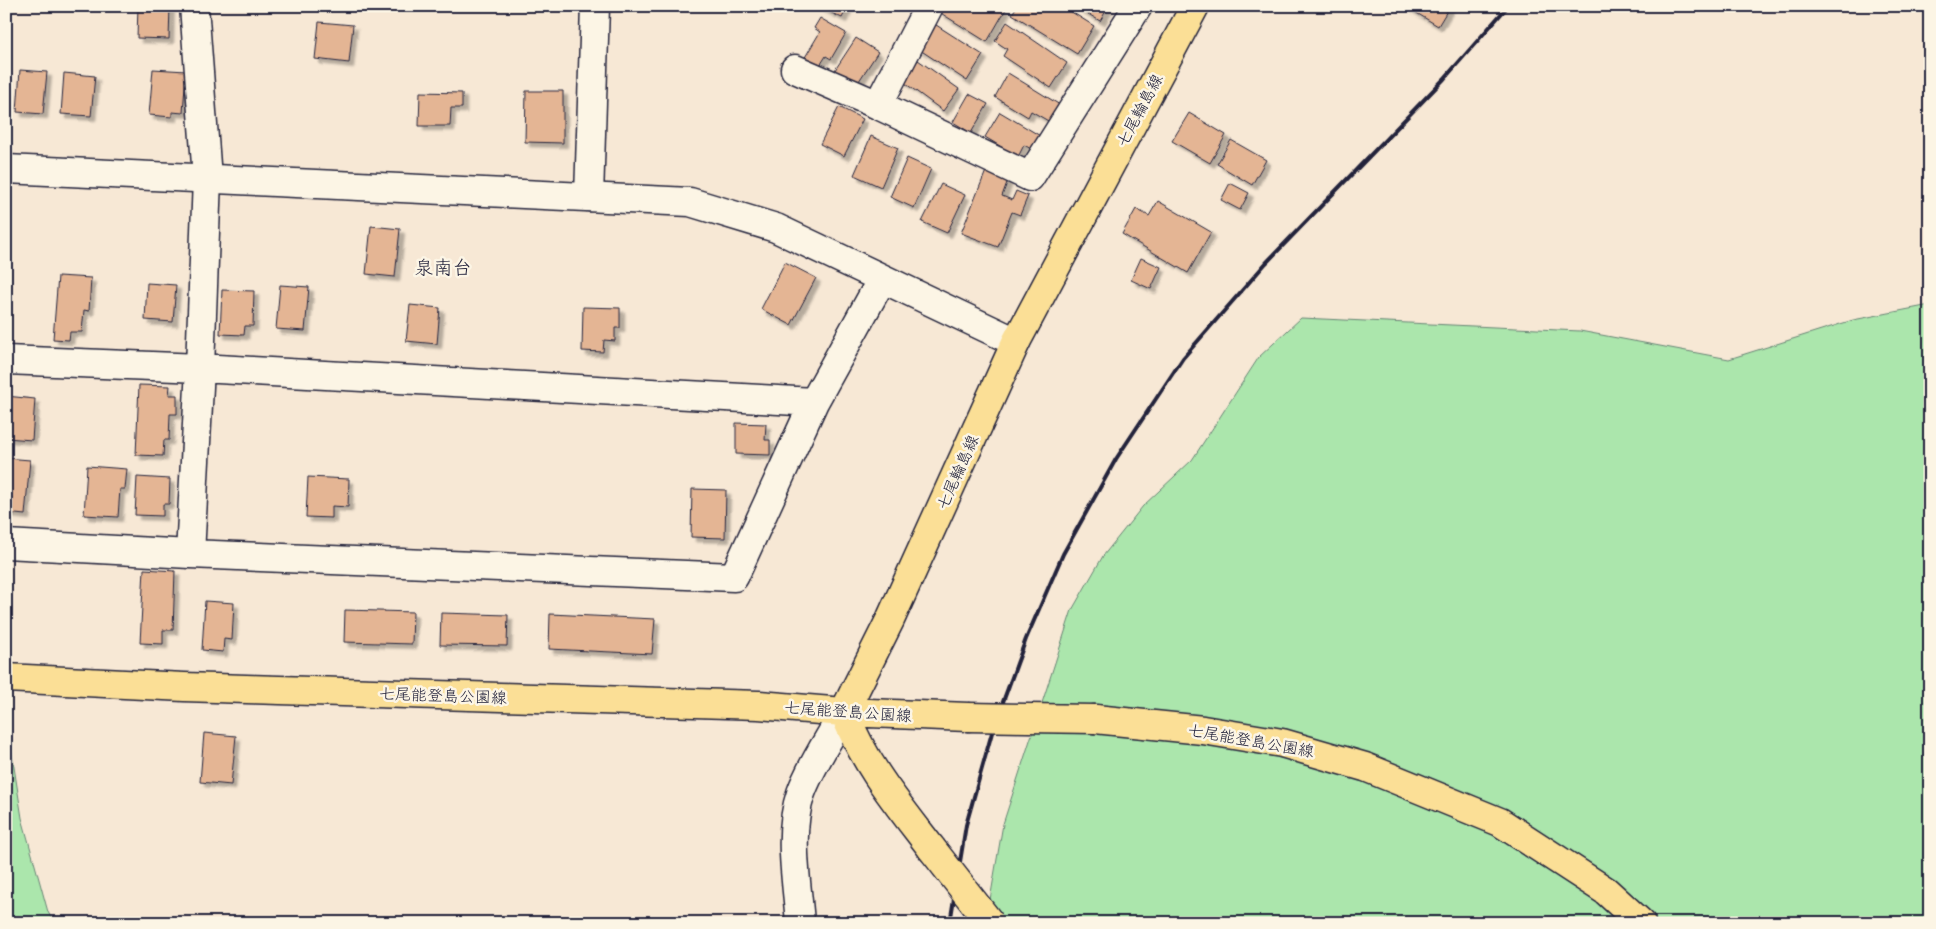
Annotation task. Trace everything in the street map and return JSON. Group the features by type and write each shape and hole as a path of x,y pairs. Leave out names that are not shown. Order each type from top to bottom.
{"main road":[{"name":"七尾輪島線","path":"844,712 884,633 1016,342 1195,6"},
{"name":"七尾能登島公園線","path":"6,678 184,687 759,705 844,712 968,717 1095,719 1178,727 1282,743 1365,766 1500,822 1606,891 1640,923"},
{"path":"844,712 854,738 874,772 990,923"}],"street":[{"path":"190,554 208,178 194,6"},
{"path":"589,197 595,6"},
{"path":"878,104 929,6"},
{"path":"795,69 878,104 1030,177 1138,6"},
{"path":"6,169 690,202 776,228 1016,342"},
{"path":"6,544 190,554 734,577 814,402 882,279"},
{"path":"6,360 200,368 814,402"},
{"path":"800,923 795,860 796,810 807,780 844,712"}],"green space":[{"path":"1930,305 1930,923 986,923 1003,824 1072,610 1103,556 1143,506 1192,460 1259,357 1301,318 1580,331 1729,359 1853,320"},
{"path":"6,729 8,729 22,818 48,912 54,923 6,923"}],"building":[{"path":"138,6 170,6 169,39 137,38"},
{"path":"817,6 848,6 842,18"},
{"path":"942,6 1001,6 1006,9 987,42 939,12"},
{"path":"1017,6 1062,6 1094,26 1077,54 1012,14"},
{"path":"1075,6 1109,6 1100,21"},
{"path":"1405,6 1450,6 1438,26"},
{"path":"820,18 846,33 831,59 826,56 819,67 804,59 820,32 814,28"},
{"path":"319,22 353,25 349,63 315,59"},
{"path":"1007,22 1067,63 1051,88 1003,56 1007,49 995,41"},
{"path":"933,23 983,55 967,81 917,48"},
{"path":"856,38 878,52 855,87 833,73"},
{"path":"918,60 959,89 943,111 902,81"},
{"path":"153,69 186,71 183,113 172,112 172,117 149,115"},
{"path":"20,70 47,72 43,114 17,112"},
{"path":"64,73 95,76 91,116 61,114"},
{"path":"1008,73 1060,105 1050,122 1031,111 1028,117 995,97"},
{"path":"526,91 563,91 563,143 525,142"},
{"path":"420,92 462,93 462,108 451,108 450,126 419,126"},
{"path":"969,94 988,104 971,133 953,122"},
{"path":"839,107 863,119 844,156 820,144"},
{"path":"1000,112 1042,137 1035,151 1024,145 1018,157 985,137"},
{"path":"1189,113 1226,135 1210,163 1172,141"},
{"path":"871,136 898,148 881,187 854,175"},
{"path":"1231,140 1266,160 1252,185 1217,164"},
{"path":"907,158 931,169 914,208 890,197"},
{"path":"986,171 1008,180 1002,196 1012,200 1016,191 1028,196 1020,215 1012,212 998,247 961,233"},
{"path":"1230,183 1249,193 1240,210 1221,200"},
{"path":"941,184 965,195 947,233 922,222"},
{"path":"1158,201 1211,232 1188,273 1122,234 1136,209 1149,216"},
{"path":"371,226 400,229 395,277 366,274"},
{"path":"1141,258 1161,267 1151,289 1131,280"},
{"path":"785,262 816,278 791,325 761,309"},
{"path":"58,276 91,278 89,311 84,310 82,332 70,332 69,340 53,339"},
{"path":"147,283 176,285 173,322 145,320"},
{"path":"280,285 309,287 305,331 276,329"},
{"path":"222,290 254,291 253,326 245,326 244,335 220,334"},
{"path":"410,305 440,308 437,344 406,341"},
{"path":"583,307 620,308 620,328 615,328 615,341 604,340 603,352 582,351"},
{"path":"139,385 170,386 169,395 177,395 177,414 170,414 169,440 164,440 163,456 136,455"},
{"path":"6,396 35,399 32,440 6,438"},
{"path":"736,423 766,424 765,440 770,440 770,455 736,454"},
{"path":"6,458 30,460 25,515 6,513"},
{"path":"87,466 127,469 125,489 120,489 118,517 84,515"},
{"path":"137,477 170,479 169,504 163,504 163,516 135,515"},
{"path":"308,477 349,479 348,507 332,506 332,518 306,517"},
{"path":"692,489 726,490 725,538 691,537"},
{"path":"144,569 175,571 173,630 163,630 163,644 140,643"},
{"path":"205,601 234,603 232,640 224,639 223,652 202,650"},
{"path":"345,610 413,612 412,644 344,642"},
{"path":"441,613 508,615 507,646 440,645"},
{"path":"550,614 655,619 652,654 549,649"},
{"path":"204,733 236,736 231,785 200,782"}],"railway":[{"path":"950,923 966,825 993,729 1026,639 1063,554 1116,459 1183,358 1266,263 1444,79 1508,6"}],"district":[{"name":"泉南台","path":"443,267"}]}
